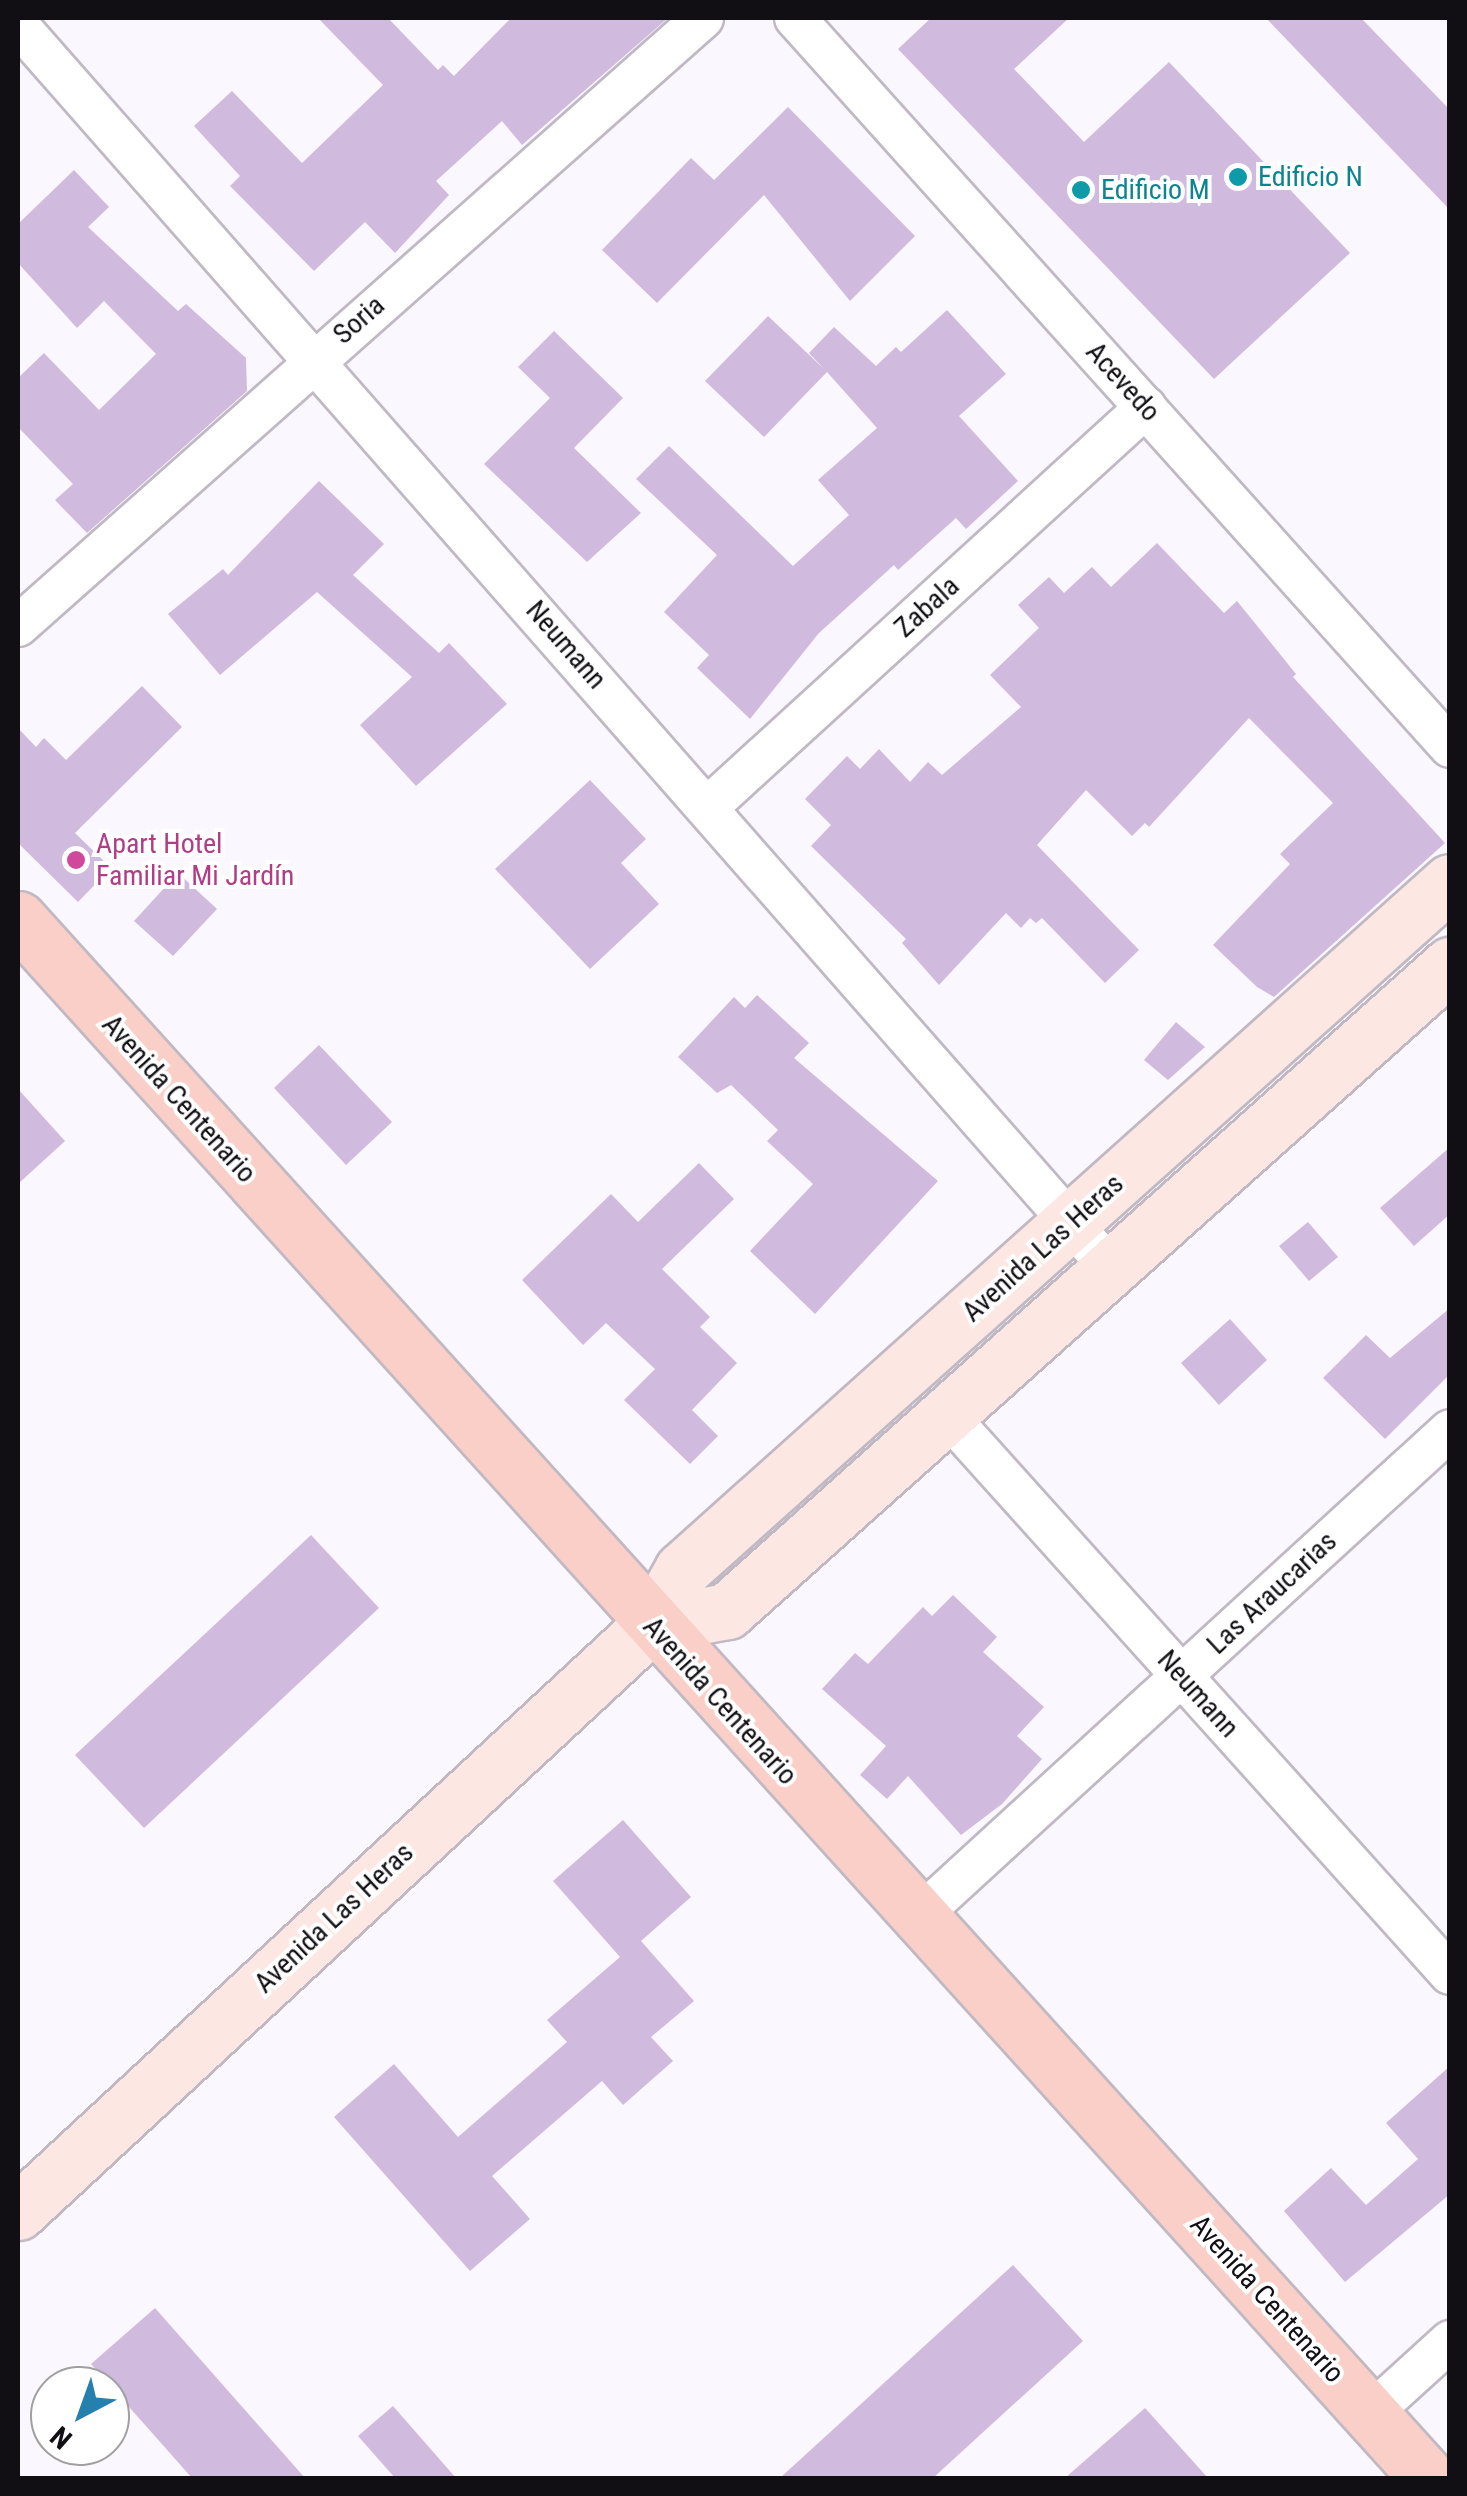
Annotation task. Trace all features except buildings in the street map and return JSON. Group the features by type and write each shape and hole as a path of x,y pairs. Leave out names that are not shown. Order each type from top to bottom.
{"main road":[{"name":"Avenida Las Heras","path":"18,2212 651,1625 682,1570 1450,882"},
{"name":"Avenida Centenario","path":"18,919 651,1625 1428,2478"},
{"path":"651,1625 727,1611 947,1414 1443,983"}],"street":[{"name":"Soria","path":"18,626 703,18"},
{"name":"Acevedo","path":"795,18 1450,747"},
{"name":"Neumann","path":"18,24 1112,1270"},
{"name":"Zabala","path":"708,807 1146,408"},
{"path":"1390,936 1443,983"},
{"name":"Neumann","path":"947,1414 1450,1974"},
{"name":"Las Araucarias","path":"918,1918 1450,1430"},
{"path":"1371,2413 1450,2341"}],"place":[{"name":"Edificio N","path":"1238,177"},
{"name":"Edificio M","path":"1081,190"},
{"name":"Apart Hotel Familiar Mi Jardín","path":"76,860"}]}
